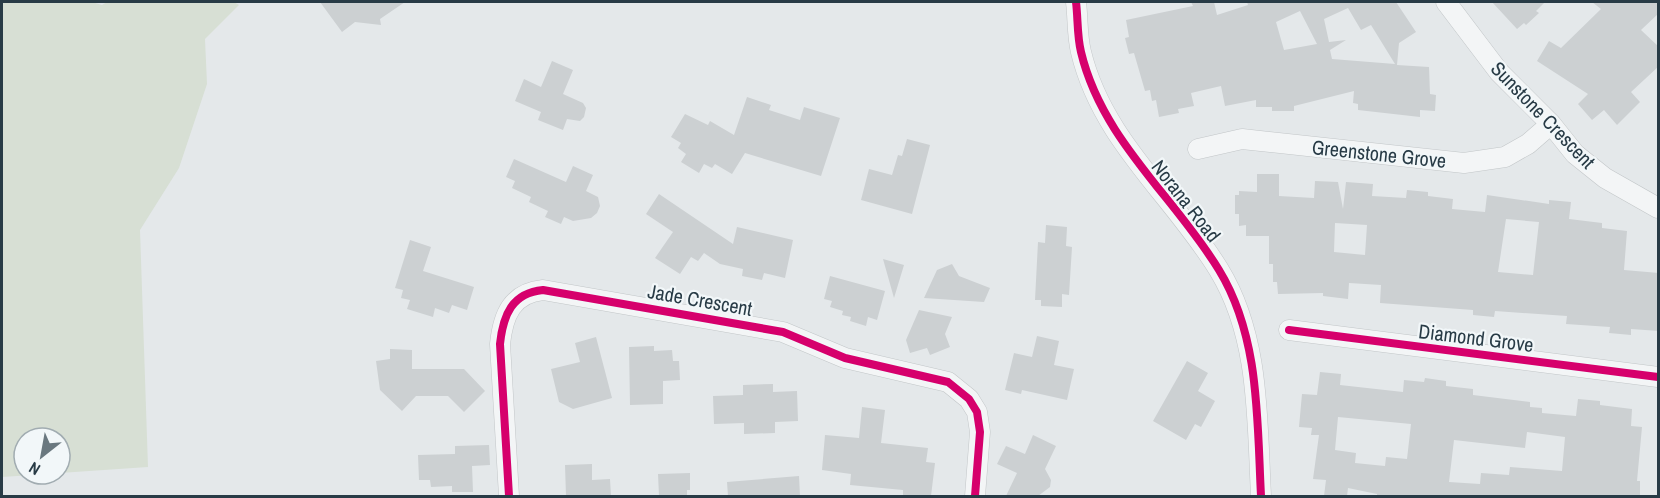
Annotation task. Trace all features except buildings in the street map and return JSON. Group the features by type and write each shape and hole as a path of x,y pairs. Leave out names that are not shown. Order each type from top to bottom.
{"street":[{"name":"Norana Road","path":"1076,2 1080,50 1097,96 1118,136 1139,167 1220,271 1247,334 1257,397 1261,496"},
{"name":"Sunstone Crescent","path":"1446,2 1499,72 1551,124 1575,154 1605,178 1659,208"},
{"name":"Greenstone Grove","path":"1198,149 1242,139 1464,163 1505,157 1528,144 1551,124"},
{"name":"Jade Crescent","path":"509,496 500,344 502,325 516,299 529,291 543,290 783,332 845,358 948,382 969,399 977,412 980,432 975,496"},
{"name":"Diamond Grove","path":"1289,330 1659,377"}],"shaded area":[{"path":"2,2 92,2 102,5 107,2 234,2 239,5 205,39 207,84 179,168 140,230 148,467 72,472 72,426 12,426 12,476 2,477"}],"cycle path":[{"path":"1076,2 1081,52 1091,84 1105,113 1141,166 1201,243 1219,270 1232,296 1242,323 1254,380 1261,496"},
{"path":"509,496 501,333 511,307 524,296 543,290 783,332 845,358 948,382 969,399 977,412 980,432 975,496"},
{"path":"1289,330 1658,377"}]}
